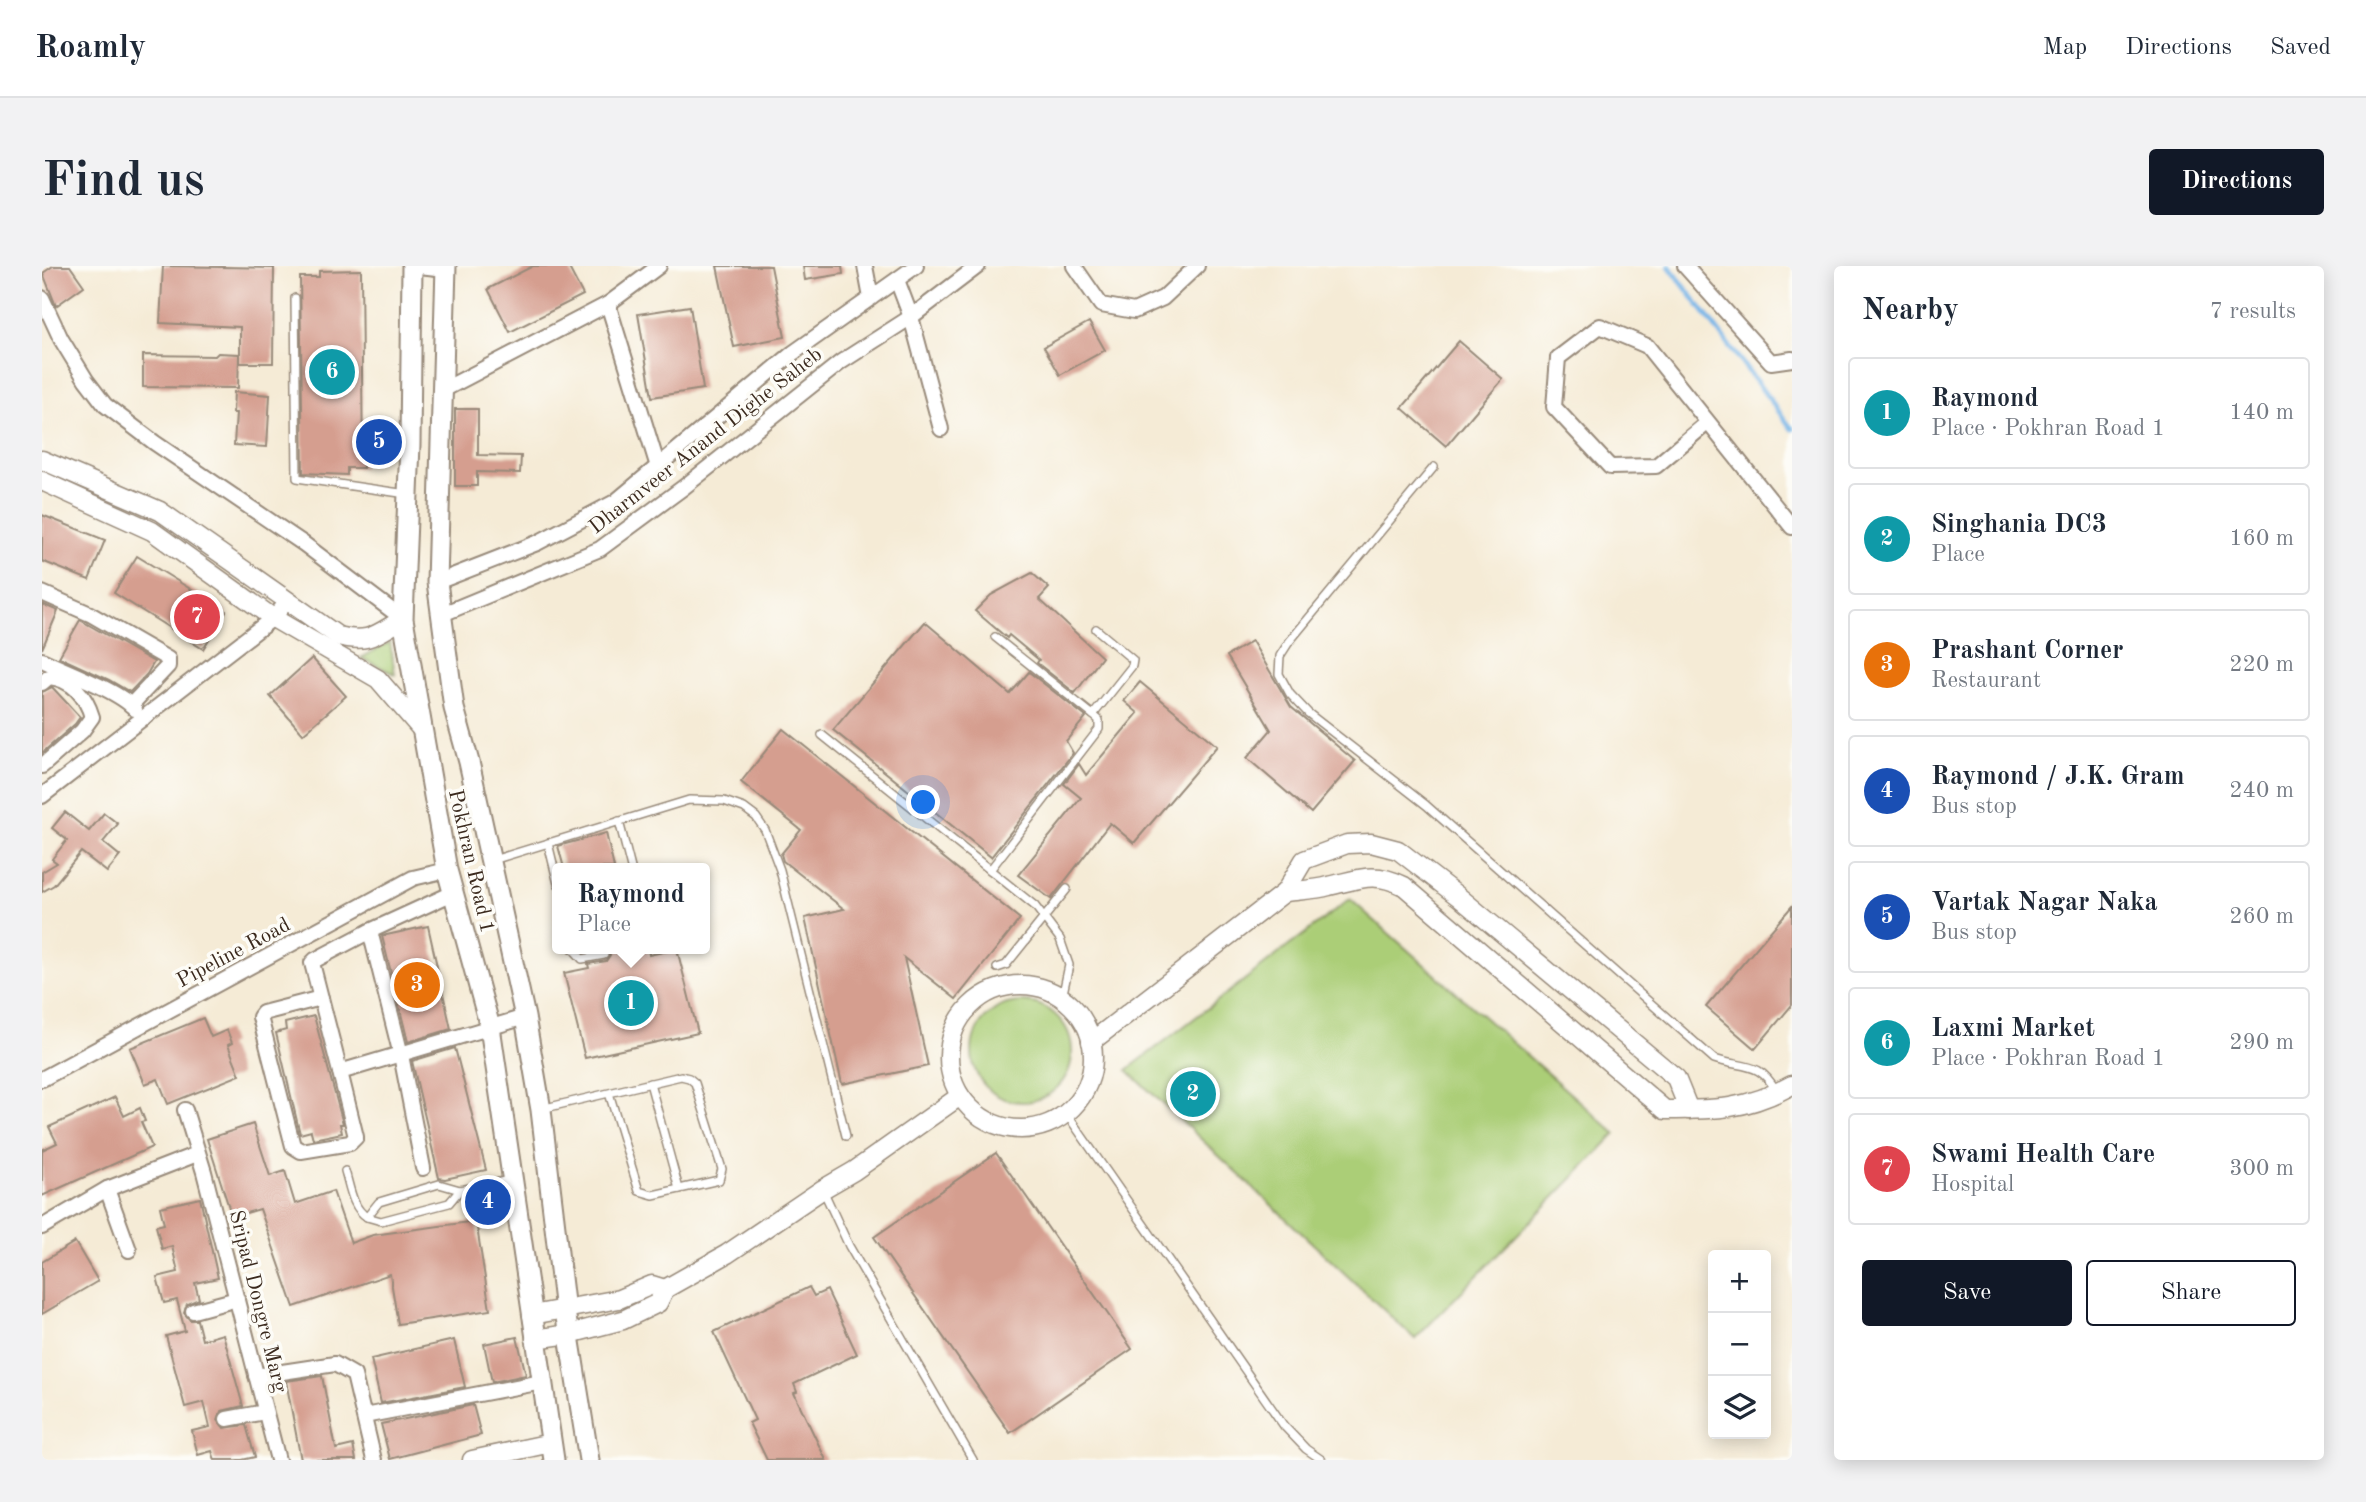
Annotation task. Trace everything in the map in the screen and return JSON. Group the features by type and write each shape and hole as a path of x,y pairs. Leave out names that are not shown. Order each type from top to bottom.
{"main road":[{"name":"Pokhran Road 1","path":"412,266 403,619 446,865 490,1027 553,1451"},
{"name":"Pokhran Road 1","path":"446,267 437,582 440,615 454,708 469,762 525,1017 541,1110 565,1311 589,1460"}],"street":[{"path":"419,266 446,267"},
{"path":"443,390 608,304 659,266"},
{"path":"865,266 871,298"},
{"name":"Dharmveer Anand Dighe Saheb","path":"437,582 537,543 615,502 793,353 916,266"},
{"name":"Dharmveer Anand Dighe Saheb","path":"440,615 600,549 684,487 841,362 911,317 978,266"},
{"path":"1074,266 1101,305 1134,312 1163,298 1197,266"},
{"path":"1685,266 1771,362 1792,359"},
{"path":"897,280 911,317 941,429"},
{"path":"42,298 61,339 105,405 155,443 304,544 403,619 367,640 338,636 160,511 42,460"},
{"path":"608,304 658,467"},
{"path":"1707,423 1656,466 1610,467 1554,407 1558,358 1600,326 1647,346 1792,527"},
{"path":"42,481 152,531 273,618 378,679 421,729"},
{"path":"42,593 90,614 168,659 168,666 131,705"},
{"path":"42,796 273,618 288,601"},
{"path":"42,660 131,705 142,719"},
{"path":"42,683 49,677 54,677 72,685 84,699 92,717 82,732 42,766"},
{"path":"1091,1042 1285,892 1304,860 1347,844 1371,843 1398,849 1676,1078 1689,1110"},
{"name":"Pipeline Road","path":"42,1079 413,878 446,865"},
{"path":"1285,892 1327,887 1373,876 1389,878 1404,886 1665,1110 1736,1108 1768,1098 1785,1089"},
{"path":"321,998 263,1013 260,1017 293,1146 301,1151 350,1143 356,1136 340,1072 321,998 312,963 453,893"},
{"path":"370,932 401,1055 424,1168"},
{"path":"1012,985 1038,987 1062,998 1088,1029 1091,1042 1092,1068 1082,1094 1066,1113 1042,1125 1016,1128 1003,1126 979,1115 960,1096 950,1072 948,1059 953,1032 966,1010 986,993 1012,985"},
{"path":"340,1072 525,1017"},
{"path":"535,1339 569,1334 623,1320 658,1303 665,1289 727,1254 854,1171 960,1096"},
{"name":"Sripad Dongre Marg","path":"186,1110 278,1460"},
{"path":"42,1227 107,1189 197,1154"},
{"path":"107,1189 129,1250"},
{"path":"532,1315 619,1299 652,1285 665,1289"},
{"path":"193,1311 237,1299"},
{"path":"256,1376 340,1365 354,1375 374,1460"},
{"path":"363,1416 542,1382"},
{"path":"227,1419 265,1412"},
{"path":"472,1460 553,1451"}],"lane":[{"path":"295,299 297,478 408,494"},
{"path":"1434,467 1280,656 1279,674 1290,694 1308,713 1426,805 1714,1059 1735,1066 1753,1066 1785,1089"},
{"path":"1093,715 1132,666 1133,660 1096,629"},
{"path":"990,870 1099,729 1100,720 995,637"},
{"path":"822,735 1035,906 1060,939 1069,965 1062,998"},
{"path":"489,861 689,800 724,801 744,808 756,817 765,830 780,870 846,1136"},
{"path":"619,821 630,863"},
{"path":"548,843 553,863"},
{"path":"997,968 1006,965 1067,889"},
{"path":"578,954 582,959 604,955"},
{"path":"541,1110 609,1093 650,1083 681,1076 689,1078 695,1083 722,1169 719,1180 653,1195 639,1191 609,1093"},
{"path":"650,1083 679,1189"},
{"path":"1066,1113 1276,1415 1306,1448 1322,1460"},
{"path":"345,1171 359,1212 381,1221 449,1203 460,1190"},
{"path":"368,1217 379,1202 439,1184 460,1190 511,1180"},
{"path":"823,1189 849,1246 973,1460"}],"green space":[{"path":"390,642 395,674 361,658"},
{"path":"1350,899 1616,1134 1415,1339 1127,1070"},
{"path":"1022,1002 1050,1010 1064,1024 1072,1052 1064,1080 1050,1094 1022,1102 994,1094 980,1080 972,1052 980,1024 994,1010"}],"building":[{"path":"53,266 70,266 84,286 56,306 43,273"},
{"path":"163,266 274,268 273,363 240,363 240,327 160,323"},
{"path":"533,266 568,266 583,295 510,332 488,289"},
{"path":"717,266 771,266 785,337 734,347"},
{"path":"803,266 842,266 843,274 805,280"},
{"path":"361,270 363,468 347,468 347,475 303,473 300,277 319,277 319,271"},
{"path":"690,306 703,389 652,397 638,314"},
{"path":"1089,322 1105,350 1060,375 1044,347"},
{"path":"1459,341 1503,379 1446,446 1402,408"},
{"path":"218,353 239,354 238,388 143,387 143,355 215,356"},
{"path":"234,392 270,395 267,447 234,445"},
{"path":"455,409 478,409 478,455 521,456 520,473 477,472 477,486 455,486"},
{"path":"42,515 105,540 89,580 42,561"},
{"path":"137,556 226,611 203,649 114,593"},
{"path":"1032,573 1049,588 1039,599 1102,657 1075,693 1037,663 1039,660 1009,635 1007,638 975,611 991,595"},
{"path":"42,604 58,611 42,649"},
{"path":"80,620 154,662 130,692 59,657"},
{"path":"925,622 1010,694 1029,672 1086,717 1066,741 1073,753 991,857 833,730"},
{"path":"1252,641 1291,707 1355,761 1311,813 1247,758 1271,730 1227,656"},
{"path":"312,658 346,696 303,734 270,696"},
{"path":"1140,682 1217,746 1134,843 1110,823 1051,899 1018,875 1081,798 1064,784 1079,764 1086,775 1138,713 1124,701"},
{"path":"52,687 80,717 42,753 42,692"},
{"path":"783,729 1020,919 956,999 904,958 928,1066 842,1084 805,918 844,909 783,861 781,854 801,830 741,782"},
{"path":"65,812 89,831 104,813 118,824 103,842 120,856 107,872 81,852 54,885 42,892 42,872 57,863 52,859 67,840 52,828"},
{"path":"606,833 613,863 563,863 558,846"},
{"path":"1792,906 1792,1005 1755,1049 1706,1007"},
{"path":"428,926 451,1029 408,1042 382,936"},
{"path":"678,954 698,1033 585,1058 564,973 589,968 588,964 606,961 610,955"},
{"path":"314,1016 343,1124 340,1124 342,1133 313,1139 311,1131 300,1134 276,1033 286,1030 285,1023"},
{"path":"203,1018 211,1037 227,1030 232,1043 228,1045 240,1075 168,1104 158,1079 145,1084 130,1048"},
{"path":"455,1048 486,1170 445,1179 439,1178 412,1061"},
{"path":"115,1097 124,1116 140,1108 145,1121 141,1122 152,1147 42,1196 42,1150 57,1143 49,1127"},
{"path":"253,1124 270,1176 285,1171 295,1204 333,1191 351,1243 373,1235 476,1221 490,1310 398,1324 390,1274 294,1307 260,1209 232,1217 207,1139"},
{"path":"996,1153 1132,1349 1010,1433 874,1237"},
{"path":"200,1198 218,1278 195,1283 199,1299 187,1304 184,1313 190,1320 197,1320 202,1340 223,1334 243,1406 221,1411 218,1420 224,1428 246,1425 255,1457 242,1460 215,1460 212,1451 198,1455 192,1431 210,1427 204,1402 185,1407 166,1336 185,1331 177,1300 164,1303 157,1277 178,1272 172,1246 162,1249 156,1226 164,1224 160,1207"},
{"path":"75,1242 98,1281 42,1314 42,1262"},
{"path":"809,1287 814,1296 827,1290 857,1354 794,1384 797,1392 794,1393 826,1460 767,1460 749,1423 755,1420 714,1332"},
{"path":"517,1337 526,1375 492,1382 484,1344"},
{"path":"454,1340 465,1387 381,1403 371,1359"},
{"path":"322,1376 336,1449 353,1445 356,1460 301,1460 286,1381"},
{"path":"473,1405 481,1435 390,1459 381,1424"}],"waterway":[{"path":"1669,266 1792,429"}],"place":[{"name":"Laxmi Market","path":"332,372"},
{"name":"Vartak Nagar Naka","path":"379,442"},
{"name":"Swami Health Care","path":"197,617"},
{"name":"Prashant Corner","path":"417,985"},
{"name":"Raymond","path":"631,1003"},
{"name":"Singhania DC3","path":"1193,1094"},
{"name":"Raymond / J.K. Gram","path":"488,1202"}]}
